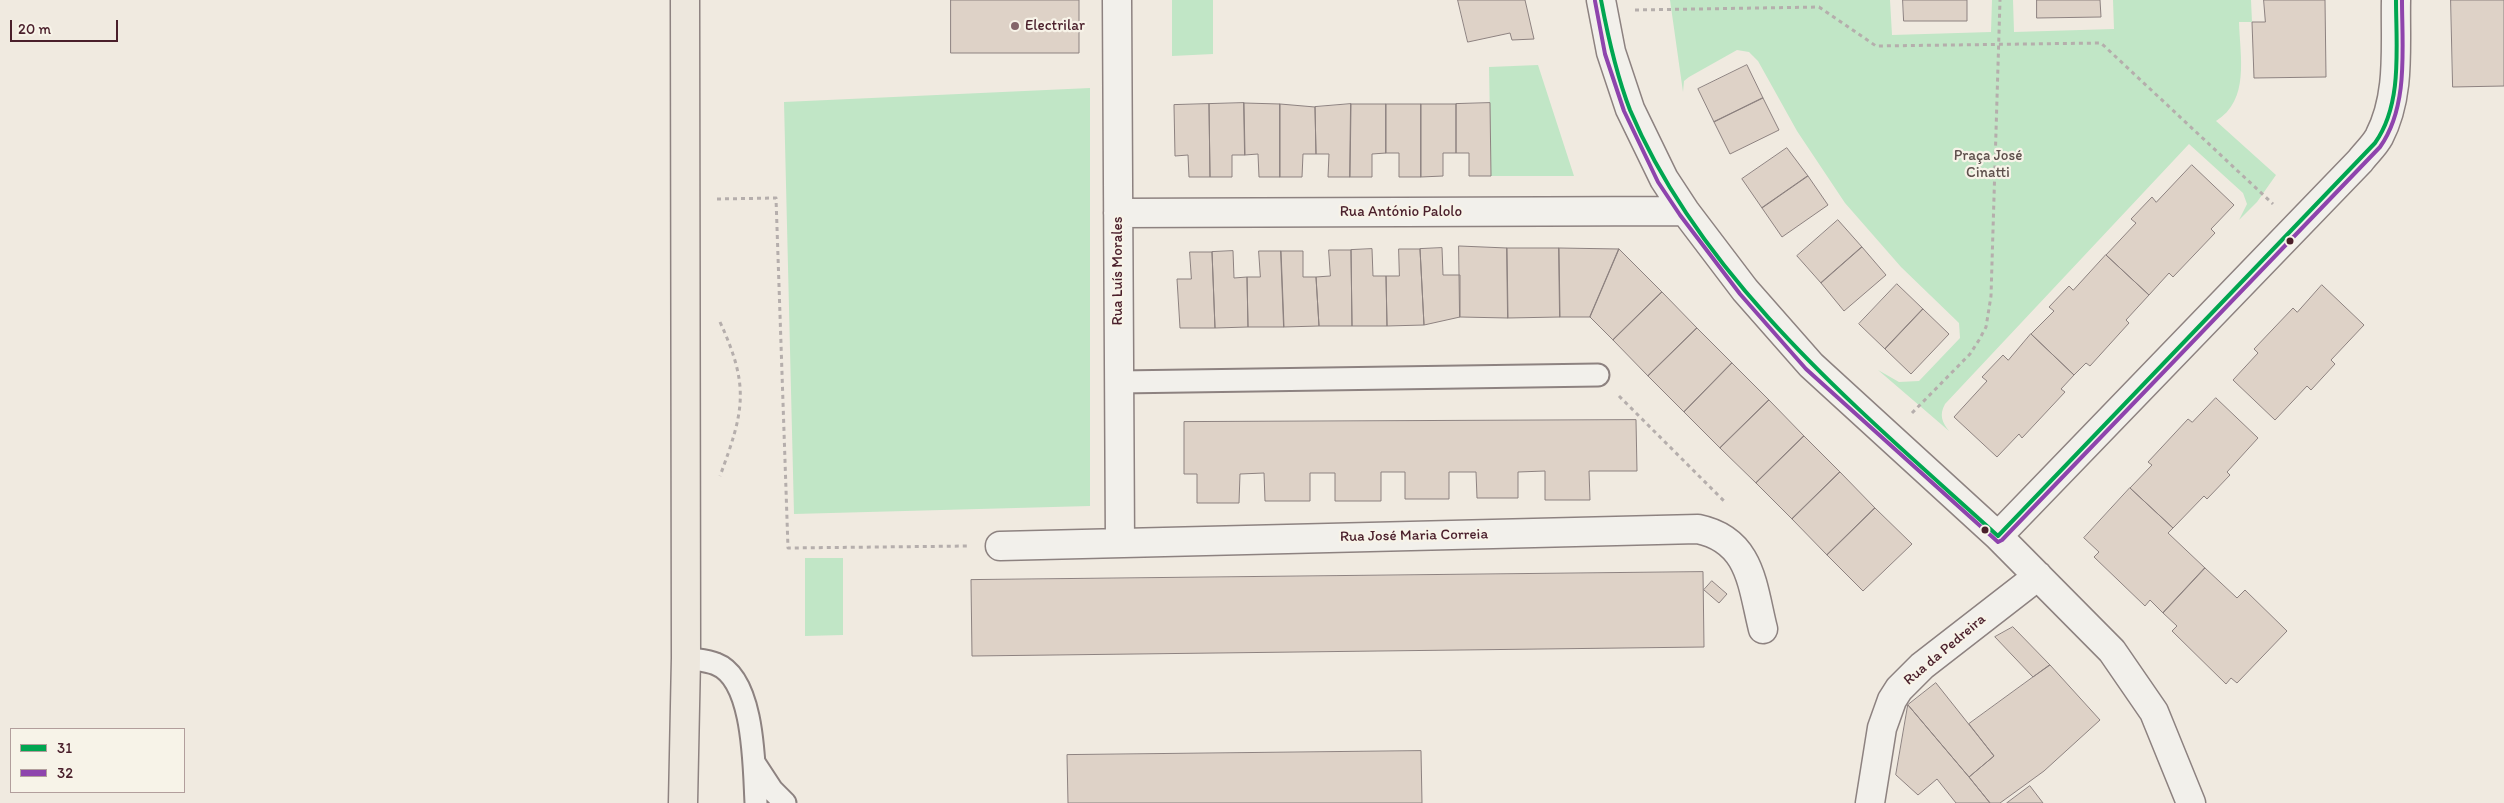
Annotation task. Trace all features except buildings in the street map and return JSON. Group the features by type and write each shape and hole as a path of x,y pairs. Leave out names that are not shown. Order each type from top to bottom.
{"main road":[{"path":"685,797 686,0"}],"street":[{"name":"Rua Luís Morales","path":"1117,0 1120,543"},
{"path":"1998,536 2297,227 2360,161 2378,139 2394,93 2396,0"},
{"path":"1602,5 1611,52 1630,109 1664,179 1685,211 1745,290 1811,365 1998,536 2112,651 2154,712 2193,800"},
{"name":"Rua António Palolo","path":"1118,212 1685,211"},
{"name":"Rua José Maria Correia","path":"1000,546 1698,529 1714,532 1728,541 1741,556 1749,570 1763,629"},
{"name":"Rua da Pedreira","path":"1870,803 1882,728 1892,700 1899,689 1922,666 2038,576"}],"lane":[{"path":"1119,382 1598,375"},
{"path":"686,658 717,664 735,678 745,700 756,803"},
{"path":"753,762 772,790 785,803"}],"path":[{"path":"1890,437 1970,354 1986,327 1991,296 2000,0"},
{"path":"1602,5 1819,7 1876,46 2101,43 2297,227"},
{"path":"709,199 776,198 788,548 1000,546"},
{"path":"1598,375 1730,507"}],"green space":[{"path":"1172,0 1213,0 1213,54 1172,56"},
{"name":"Praça José Cinatti","path":"1670,0 1890,0 1892,35 1991,32 1992,0 2013,0 2014,32 2114,29 2113,0 2251,0 2252,22 2239,22 2241,77 2238,90 2234,102 2227,112 2216,121 2276,175 2257,202 2239,220 2247,204 2243,193 2189,144 1945,404 1942,418 1949,431 1878,370 1899,382 1919,381 1960,338 1959,323 1901,267 1845,203 1797,131 1758,61 1749,52 1737,50 1689,77 1684,81 1683,92"},
{"path":"1538,65 1574,176 1491,176 1489,67"},
{"path":"1090,88 1090,506 794,514 784,102"},
{"path":"805,558 843,558 843,635 805,636"}],"transit line":[{"name":"31","path":"1601,0 1613,55 1630,110 1661,173 1699,232 1743,288 1790,341 1893,441 1998,536 2375,143 2384,128 2394,93 2397,55 2396,0"},
{"name":"32","path":"1595,1 1605,54 1624,111 1658,182 1680,215 1740,294 1806,369 1998,542 2380,147 2396,113 2400,95 2403,56 2402,0"}],"place":[{"name":"Electrilar","path":"1015,26"}]}
